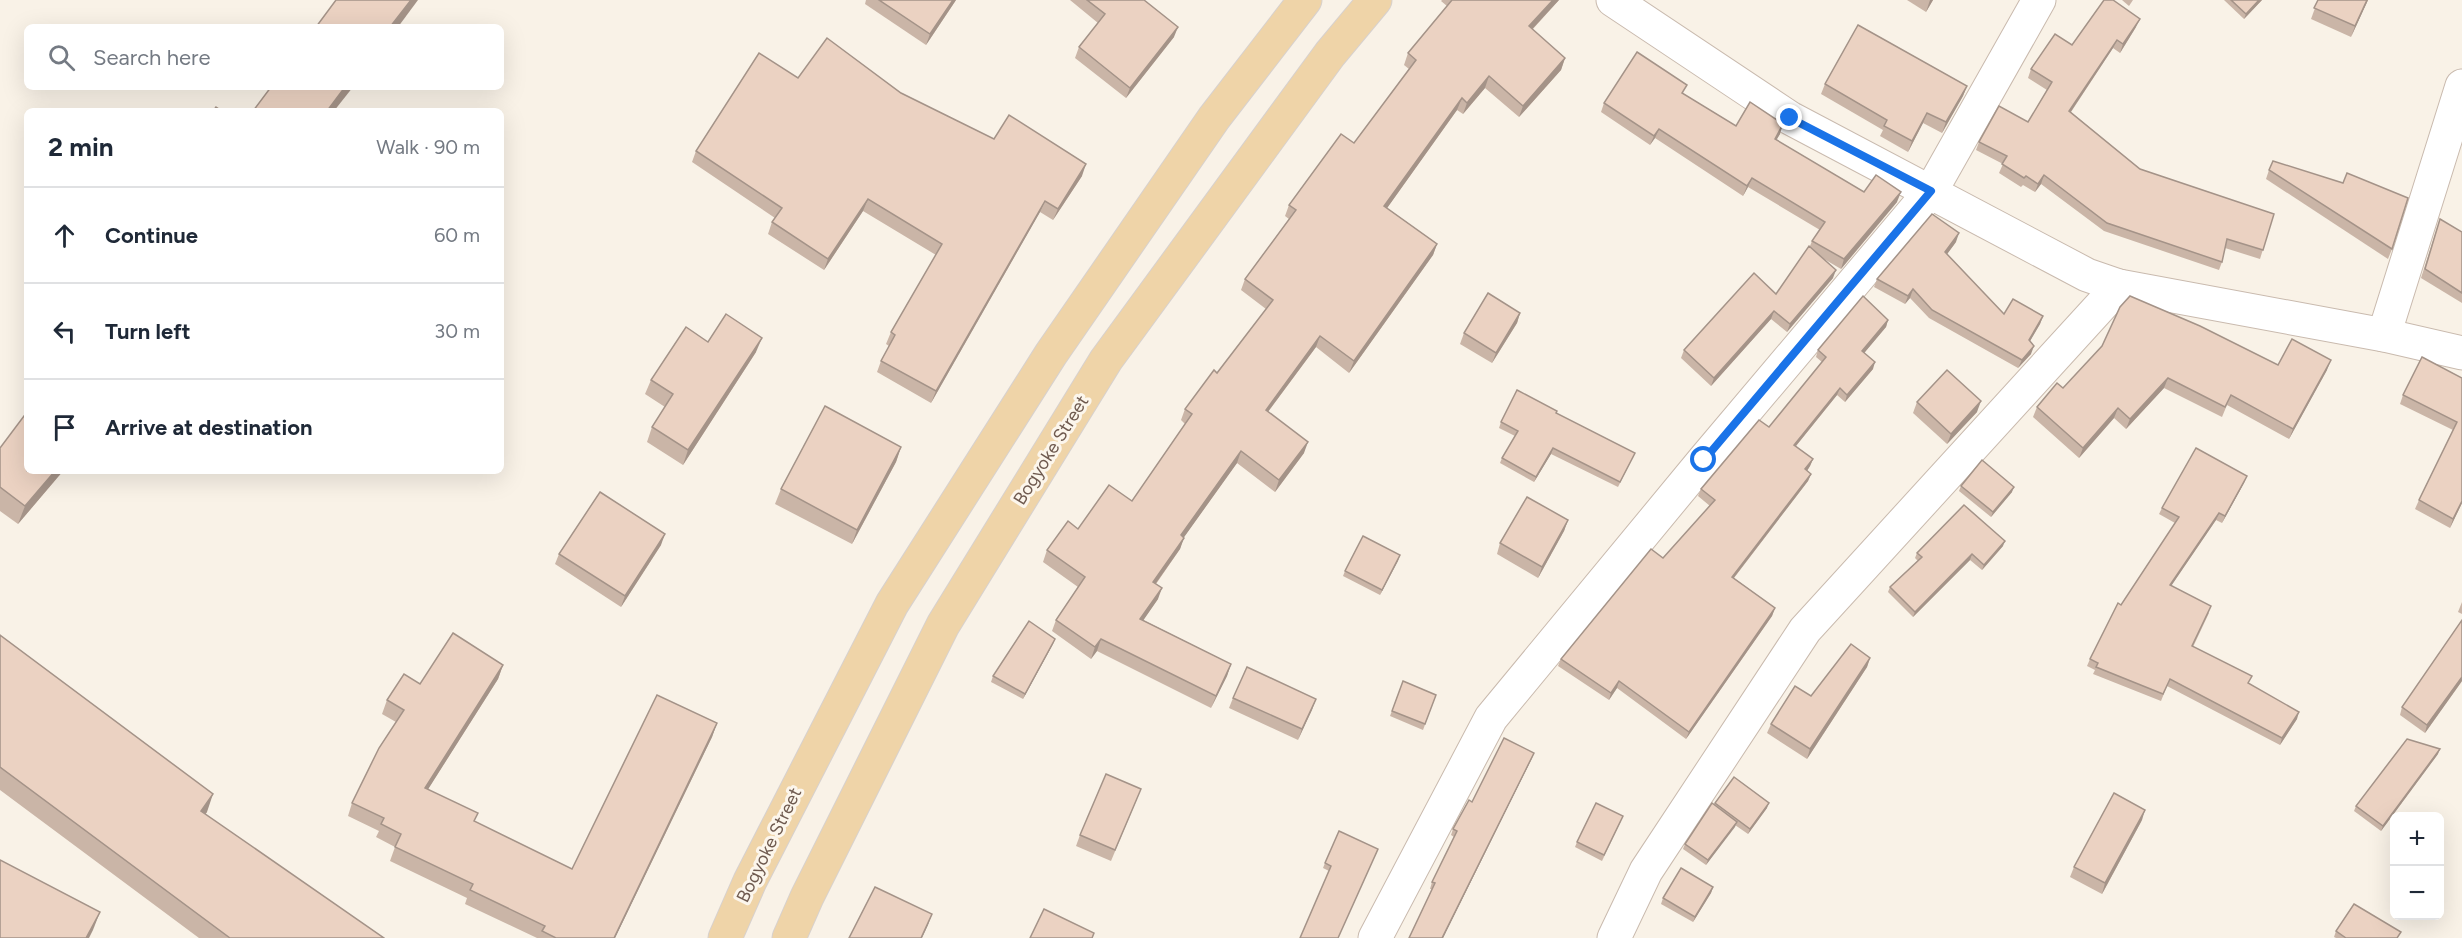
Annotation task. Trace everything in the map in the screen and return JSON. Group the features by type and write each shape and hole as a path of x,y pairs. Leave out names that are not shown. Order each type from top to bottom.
{"main road":[{"name":"Bogyoke Street","path":"725,938 750,881 892,604 1058,344 1214,118 1305,0"},
{"name":"Bogyoke Street","path":"789,938 807,897 943,625 1106,360 1330,54 1375,0"}],"street":[{"path":"1613,0 1790,118 2087,275 2119,286 2384,335 2462,352"},
{"path":"1375,938 1491,718 1931,191 2039,0"},
{"path":"2384,335 2462,86"},
{"path":"1614,938 1646,871 1805,630 2119,286"}],"building":[{"path":"336,0 411,0 392,24 318,24"},
{"path":"879,0 953,0 930,34"},
{"path":"1087,0 1144,0 1178,27 1130,88 1079,47 1105,14"},
{"path":"1452,0 1553,0 1529,26 1565,58 1523,106 1489,76 1467,103 1462,98 1384,206 1437,244 1354,361 1320,336 1266,410 1308,442 1279,480 1241,451 1181,535 1184,538 1153,582 1162,588 1140,619 1231,664 1216,696 1101,639 1095,647 1056,620 1085,577 1047,550 1068,521 1078,529 1109,485 1132,501 1192,414 1185,409 1214,370 1217,373 1273,300 1245,279 1296,210 1289,205 1341,134 1354,143 1416,60 1408,53"},
{"path":"2104,0 2113,0 2140,19 2123,44 2117,40 2069,111 2140,169 2274,214 2263,250 2227,239 2222,262 2107,223 2044,175 2038,184 2026,176 2024,178 2002,164 2007,156 1979,142 1999,106 2028,122 2052,82 2031,69 2055,34 2072,45"},
{"path":"2231,0 2259,0 2246,14"},
{"path":"2318,0 2367,0 2355,26 2314,8"},
{"path":"1858,25 1967,86 1946,122 1927,113 1912,141 1884,126 1887,120 1825,84"},
{"path":"827,38 901,93 994,139 1009,115 1086,164 1058,209 1045,201 936,391 881,361 895,335 891,332 942,244 868,199 828,259 772,222 782,208 696,151 759,53 798,78"},
{"path":"1637,52 1687,85 1682,93 1736,126 1750,102 1783,124 1775,139 1864,192 1876,175 1901,192 1844,259 1812,241 1825,222 1752,178 1747,186 1659,129 1654,136 1604,103"},
{"path":"269,90 343,90 329,108 255,108"},
{"path":"2273,161 2343,183 2347,173 2408,198 2392,249 2269,170"},
{"path":"1932,214 1959,233 1945,252 2004,314 2013,299 2043,316 2029,340 2034,346 2022,360 1932,310 1913,289 1908,296 1877,279"},
{"path":"2440,219 2462,232 2462,293 2425,269"},
{"path":"1809,246 1836,270 1790,324 1774,311 1714,378 1684,350 1754,273 1776,294"},
{"path":"1488,293 1520,313 1496,353 1464,333"},
{"path":"1863,296 1888,320 1862,351 1875,362 1847,395 1840,388 1794,445 1813,459 1805,469 1811,474 1732,577 1775,608 1689,732 1619,681 1611,693 1561,659 1651,549 1663,558 1715,500 1701,489 1759,420 1769,427 1826,357 1818,350"},
{"path":"2130,296 2200,326 2278,365 2292,339 2331,360 2293,429 2231,395 2225,407 2168,378 2130,419 2118,408 2083,448 2037,407 2057,383 2063,388 2102,346 2120,307"},
{"path":"726,314 762,338 688,450 652,427 673,394 651,380 686,327 708,342"},
{"path":"2422,357 2462,378 2462,501 2453,519 2419,500 2457,422 2403,395"},
{"path":"1947,370 1981,401 1951,434 1917,402"},
{"path":"1517,390 1557,411 1556,413 1635,453 1620,482 1553,448 1536,477 1502,458 1518,431 1501,422"},
{"path":"825,406 901,447 857,530 781,489"},
{"path":"24,416 24,474 52,474 25,506 0,487 0,448"},
{"path":"2196,448 2247,476 2225,516 2219,513 2170,585 2211,606 2192,646 2252,676 2248,683 2299,712 2282,738 2170,679 2163,694 2096,667 2098,663 2090,659 2118,603 2121,605 2179,517 2162,508"},
{"path":"1982,460 2014,487 1993,512 1961,486"},
{"path":"600,492 665,534 625,596 559,554"},
{"path":"1527,497 1568,520 1542,567 1500,543"},
{"path":"1964,505 2005,541 1984,565 1972,554 1915,612 1890,587 1922,557 1917,553"},
{"path":"1363,536 1400,555 1382,590 1345,571"},
{"path":"2462,620 2462,677 2427,725 2402,707"},
{"path":"1029,621 1055,639 1025,694 993,676"},
{"path":"453,633 503,665 425,788 478,813 474,821 572,869 657,695 717,723 614,938 556,938 542,931 545,926 470,890 473,884 395,847 401,834 381,824 384,818 352,803 379,748 404,710 387,700 404,674 420,684"},
{"path":"0,635 213,794 201,811 384,938 230,938 0,767"},
{"path":"1851,644 1870,658 1810,749 1771,724 1795,686 1811,696"},
{"path":"1247,667 1316,699 1302,729 1233,698"},
{"path":"1403,681 1436,695 1425,724 1392,711"},
{"path":"1504,738 1534,753 1442,938 1409,938 1435,883 1432,882 1457,831 1453,829 1469,800 1472,802"},
{"path":"2407,739 2440,749 2393,812 2390,812 2390,817 2383,826 2356,806"},
{"path":"1106,774 1141,789 1115,850 1080,835"},
{"path":"1734,777 1769,803 1750,829 1715,803"},
{"path":"2114,793 2145,810 2105,883 2074,867"},
{"path":"1596,803 1623,816 1604,855 1577,842"},
{"path":"1712,803 1737,822 1708,860 1685,844"},
{"path":"1339,831 1378,849 1338,938 1300,938 1331,866 1325,863"},
{"path":"0,860 100,912 86,938 0,938"},
{"path":"1681,868 1713,887 1695,917 1663,898"},
{"path":"875,887 932,914 921,938 849,938"},
{"path":"2354,904 2401,932 2397,938 2346,938 2336,931"},
{"path":"1044,909 1094,933 1092,938 1030,938"}],"route":[{"path":"1704,460 1931,191 1790,118"}]}
